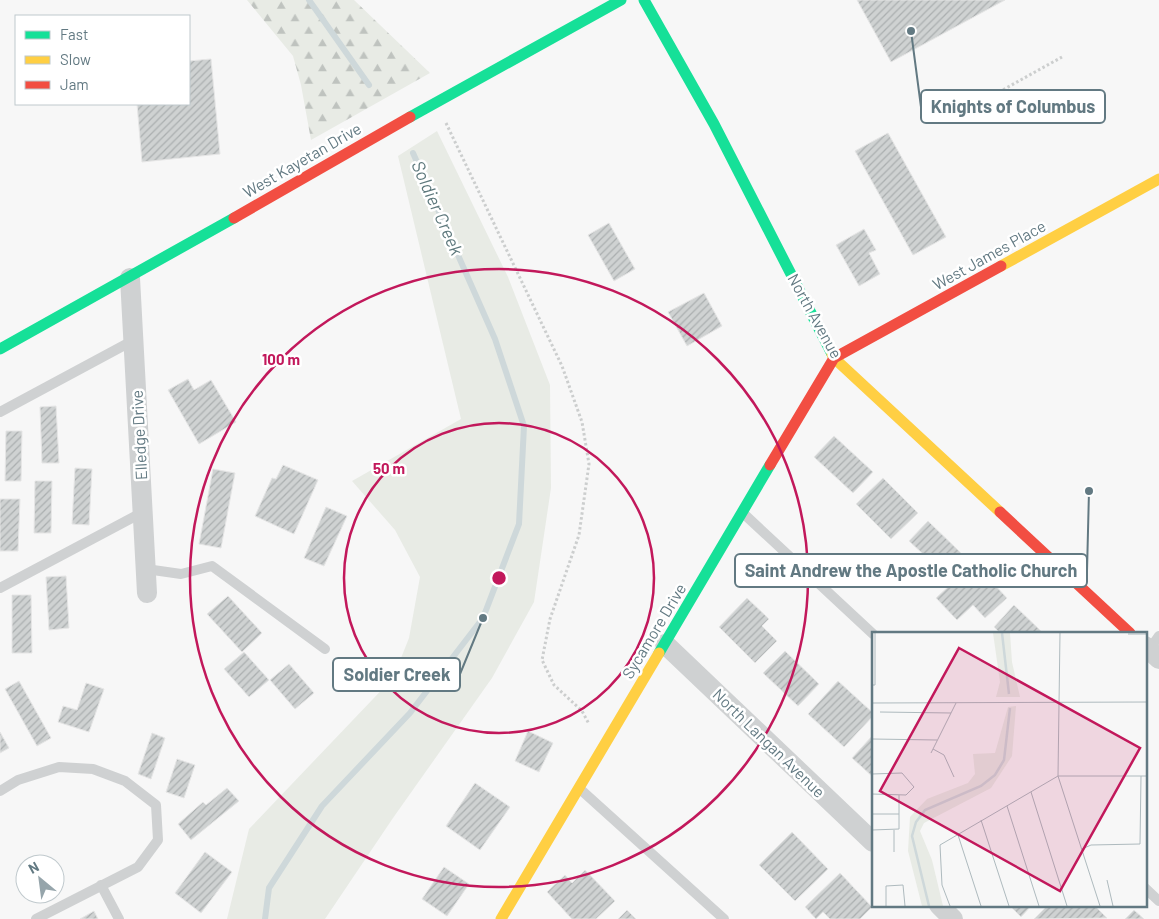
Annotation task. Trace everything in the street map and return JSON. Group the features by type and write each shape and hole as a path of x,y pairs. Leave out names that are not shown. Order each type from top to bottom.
{"street":[{"name":"West Kayetan Drive","path":"0,349 130,278 508,61 621,0"},
{"name":"North Avenue","path":"644,0 714,124 834,358 1129,632"},
{"name":"West James Place","path":"834,358 1159,179"},
{"name":"Elledge Drive","path":"130,278 147,593"},
{"name":"Sycamore Drive","path":"501,919 574,785 665,644 834,358"},
{"name":"North Langan Avenue","path":"665,644 872,841"},
{"path":"940,906 953,919"}],"lane":[{"path":"0,412 134,340"},
{"path":"0,588 143,512"},
{"path":"743,513 872,633"},
{"path":"146,569 180,574 212,566 325,649"},
{"path":"0,791 18,780 59,767 93,770 125,781 156,805 158,840 138,867 36,919"},
{"path":"574,785 724,919"},
{"path":"101,885 119,919"},
{"path":"1146,889 1159,901"}],"path":[{"path":"990,97 1062,56"},
{"path":"436,102 562,366 582,422 589,464 579,535 550,619 542,660 554,685 582,711 591,729"}],"green space":[{"path":"247,0 354,0 430,73 311,140 301,85 293,56"},
{"path":"437,131 508,277 550,385 551,488 534,602 492,678 393,818 325,919 227,919 249,829 393,678 409,638 420,577 395,530 352,481 461,419 398,156"}],"building":[{"path":"857,0 1005,0 891,62"},
{"path":"211,59 220,154 142,162 137,105 190,105 190,61"},
{"path":"888,133 946,237 913,255 855,151"},
{"path":"609,223 635,269 614,281 588,235"},
{"path":"864,229 876,250 869,253 880,274 859,286 836,245"},
{"path":"704,293 722,326 687,346 668,312"},
{"path":"188,379 194,390 211,380 236,422 199,444 168,390"},
{"path":"56,406 59,463 42,463 40,407"},
{"path":"6,431 22,431 21,481 5,481"},
{"path":"834,436 873,472 853,493 814,457"},
{"path":"283,465 318,480 294,534 255,516 272,478 276,479"},
{"path":"75,468 92,469 89,525 72,524"},
{"path":"213,469 235,473 221,548 199,544"},
{"path":"883,478 918,513 891,539 856,504"},
{"path":"35,481 52,481 51,533 34,533"},
{"path":"0,499 20,499 18,551 0,551"},
{"path":"326,507 347,516 324,566 304,558"},
{"path":"928,521 962,554 933,584 912,564 922,553 909,541"},
{"path":"974,563 1007,598 985,618 973,605 957,620 936,598"},
{"path":"66,576 69,628 49,630 46,577"},
{"path":"12,595 31,595 32,653 12,653"},
{"path":"228,596 262,633 242,652 207,614"},
{"path":"747,598 769,619 762,626 777,641 755,663 719,627"},
{"path":"1014,605 1042,632 999,632 994,627"},
{"path":"785,651 819,684 798,706 763,673"},
{"path":"244,652 269,680 249,697 224,669"},
{"path":"289,664 314,693 295,709 270,680"},
{"path":"19,681 51,738 37,746 5,689"},
{"path":"838,681 872,712 872,717 844,747 808,714"},
{"path":"86,683 104,689 89,732 58,722 63,706 77,710"},
{"path":"528,731 553,743 539,772 515,761"},
{"path":"0,732 9,748 0,753"},
{"path":"152,733 165,738 151,779 138,774"},
{"path":"872,736 872,776 852,758"},
{"path":"177,759 195,765 184,798 166,792"},
{"path":"475,783 510,807 480,850 446,826"},
{"path":"227,788 239,801 191,840 178,824 203,802 206,805"},
{"path":"792,832 828,869 795,901 759,865"},
{"path":"205,852 232,872 201,913 175,893"},
{"path":"444,867 469,884 447,916 422,899"},
{"path":"585,870 615,901 596,919 572,919 547,892 565,875 572,883"},
{"path":"840,873 872,907 860,919 830,919 823,912 816,919 805,907"},
{"path":"1010,906 1031,906 1021,917"},
{"path":"1047,906 1095,906 1107,918 1034,919"},
{"path":"627,910 636,919 618,919"},
{"path":"1134,910 1144,919 1125,919"},
{"path":"94,911 98,919 80,919"}],"waterway":[{"name":"Soldier Creek","path":"309,0 369,85"},
{"name":"Soldier Creek","path":"265,919 269,888 322,806 410,713 483,618 519,524 524,426 495,339 413,153"}],"traffic: fast":[{"path":"410,117 621,0"},
{"path":"644,0 714,124 832,354"},
{"path":"0,349 234,218"},
{"path":"659,653 770,465"}],"traffic: slow":[{"path":"1001,266 1159,179"},
{"path":"832,354 834,358 1000,512"},
{"path":"501,919 659,653"}],"traffic: jam":[{"path":"234,218 410,117"},
{"path":"770,465 834,358 1001,266"},
{"path":"1000,512 1129,632"}],"place":[{"name":"Knights of Columbus","path":"911,31"},
{"name":"Saint Andrew the Apostle Catholic Church","path":"1089,491"},
{"name":"Soldier Creek","path":"483,618"}]}
